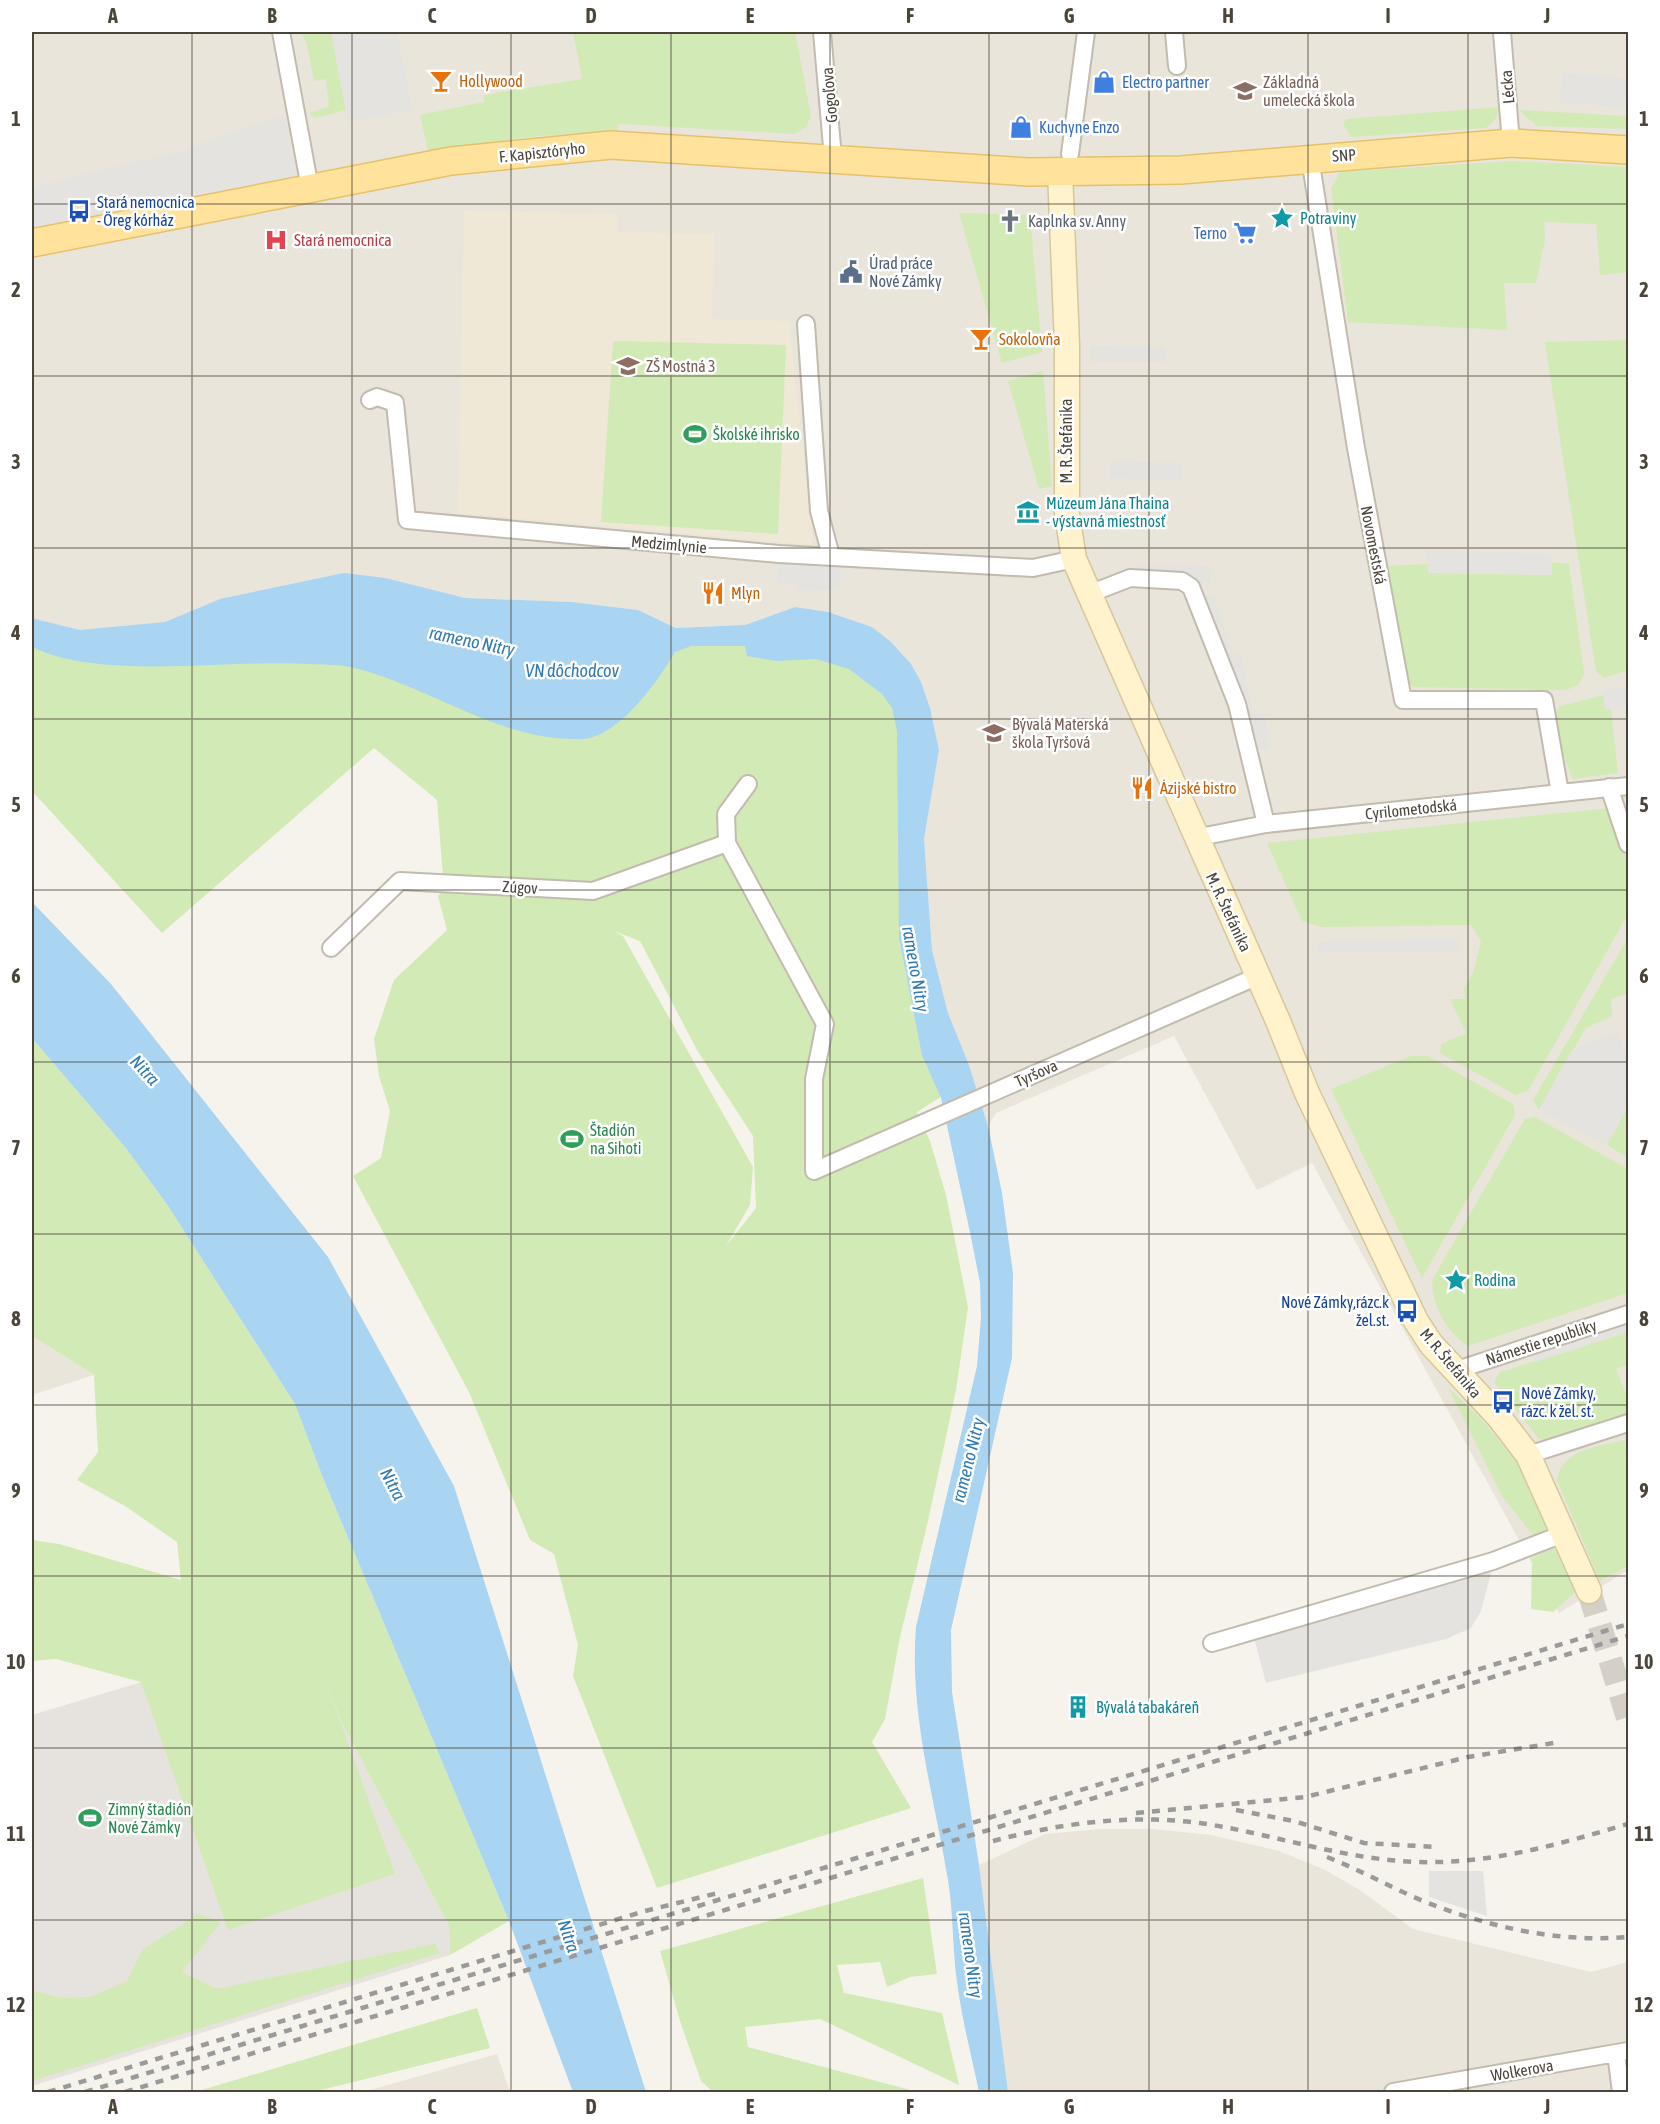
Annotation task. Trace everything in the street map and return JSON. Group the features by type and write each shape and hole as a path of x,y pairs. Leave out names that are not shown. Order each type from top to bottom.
{"main road":[{"name":"SNP","path":"1065,163 1181,170 1511,143 1629,150"},
{"name":"F. Kapisztóryho","path":"32,243 451,161 611,145 833,158 1065,163"}],"street":[{"path":"280,32 310,188"},
{"name":"Gogoľova","path":"822,32 833,158"},
{"name":"M. R. Štefánika","path":"1086,32 1065,163 1066,514 1074,559 1195,838 1258,976 1307,1093 1416,1321 1431,1344 1498,1416 1528,1455 1589,1591"},
{"path":"1174,32 1177,66"},
{"name":"Lécka","path":"1502,32 1511,143"},
{"name":"Novomestská","path":"1310,158 1354,437 1403,700 1544,700 1560,793"},
{"path":"806,324 819,511 831,556"},
{"name":"Medzimlynie","path":"370,400 377,397 395,403 407,520 831,556 1033,568 1074,559"},
{"path":"1089,594 1130,578 1182,582 1191,587 1237,704 1266,824"},
{"path":"727,843 726,814 748,784"},
{"name":"Cyrilometodská","path":"1195,838 1266,824 1629,786"},
{"path":"1609,787 1629,844"},
{"name":"Zúgov","path":"331,948 400,881 593,891 727,843"},
{"name":"Tyršova","path":"727,843 825,1024 814,1079 814,1171 1258,976"},
{"name":"Námestie republiky","path":"1454,1371 1629,1314"},
{"path":"1528,1455 1629,1423"},
{"path":"1212,1643 1493,1565 1563,1534"},
{"path":"1621,2092 1622,2052"},
{"name":"Wolkerova","path":"1393,2092 1622,2052"}],"shaded area":[{"path":"32,32 1628,32 1628,1570 1559,1613 1312,1163 1257,1190 1174,1036 996,1113 988,1126 969,1065 948,1013 932,950 924,839 939,750 930,708 921,682 872,627 828,612 795,607 745,625 676,628 638,610 572,602 465,598 428,591 220,599 165,622 99,630 80,630 32,619"},
{"path":"331,32 397,32 412,110 348,122"},
{"path":"1562,73 1628,79 1628,108 1560,103"},
{"path":"284,114 298,179 32,230 32,187 178,152"},
{"name":"ZŠ Mostná 3","path":"464,211 617,214 617,232 714,234 712,319 789,321 813,545 458,513"},
{"path":"1090,346 1165,347 1166,362 1091,362"},
{"path":"1110,461 1182,463 1182,481 1110,478"},
{"path":"1426,550 1551,554 1552,575 1428,573"},
{"path":"779,554 843,557 839,586 829,590 797,591 796,583 777,583"},
{"path":"1135,564 1212,566 1210,583 1196,584 1200,595 1214,596 1233,653 1241,653 1253,714 1265,714 1269,749 1241,750 1235,723 1187,592 1175,585 1171,591 1134,583"},
{"path":"1628,687 1628,707 1605,710 1603,690"},
{"path":"1458,939 1461,952 1316,953 1319,942"},
{"path":"1618,1031 1628,1061 1628,1090 1623,1092 1628,1097 1628,1106 1607,1145 1539,1110 1571,1051"},
{"path":"1628,1320 1628,1332 1535,1362 1532,1352"},
{"path":"32,1336 94,1375 32,1395"},
{"path":"1492,1569 1481,1611 1471,1628 1446,1639 1266,1683 1254,1638"},
{"path":"307,1632 341,1721 449,1926 450,1955 32,2086 32,1715"},
{"path":"1101,1829 1153,1829 1211,1835 1279,1851 1325,1870 1360,1890 1413,1929 1591,1972 1628,1962 1628,2092 1008,2092 979,1865 1045,1834"},
{"path":"1429,1871 1483,1871 1487,1916 1429,1897"},
{"path":"497,2054 510,2092 363,2092"}],"green space":[{"path":"301,32 331,32 346,110 315,118 309,113 329,106 326,79 314,81 307,45"},
{"path":"573,32 795,32 811,116 806,127 794,134 619,124 617,131 539,136 428,151 420,115 484,102 484,95 582,79"},
{"path":"1500,107 1496,118 1486,128 1351,137 1343,125 1346,119"},
{"path":"1519,110 1628,116 1628,129 1537,126"},
{"path":"1513,161 1628,167 1628,272 1600,275 1596,224 1544,222 1545,240 1536,283 1504,283 1507,330 1348,322 1331,188 1340,172"},
{"path":"959,213 1030,215 1042,352 1002,363"},
{"path":"1628,340 1628,670 1604,678 1596,672 1545,342"},
{"name":"Školské ihrisko","path":"613,341 786,345 778,534 601,522"},
{"path":"1043,371 1052,486 1039,489 1008,381"},
{"path":"1551,562 1569,564 1584,673 1579,684 1567,690 1413,687 1404,677 1387,566 1428,564 1429,573 1551,575"},
{"path":"32,638 778,639 864,665 897,695 917,939 960,1085 917,1112 930,1141 946,1195 968,1307 956,1390 900,1637 885,1719 872,1742 911,1808 657,1888 573,1676 578,1645 554,1554 530,1540 469,1392 353,1176 381,1158 390,1111 379,1076 374,1039 394,980 447,930 438,896 444,890 437,800 374,748 162,933 32,791","holes":["614,931 640,941 697,1050 753,1136 756,1208 726,1246 750,1205 753,1167 623,936"]},
{"path":"1604,695 1605,709 1611,709 1618,773 1572,779 1551,719 1560,706"},
{"path":"1610,808 1628,861 1628,914 1528,1091 1516,1095 1440,1053 1441,1044 1466,1033 1450,999 1465,999 1464,988 1473,973 1481,941 1471,925 1321,927 1302,921 1267,843"},
{"path":"1628,938 1628,993 1611,999 1612,1016 1586,1028 1539,1110 1533,1100"},
{"path":"32,1038 125,1147 168,1206 295,1404 323,1478 509,1921 450,1955 449,1926 341,1721 324,1676 395,1874 228,1930 141,1682 56,1659 32,1661 32,1540 59,1544 181,1580 177,1542 125,1506 77,1480 98,1452 94,1375 32,1336"},
{"path":"1411,1056 1428,1056 1513,1104 1515,1115 1422,1278 1331,1089"},
{"path":"1628,1106 1628,1158 1607,1145"},
{"path":"1535,1117 1628,1169 1628,1293 1468,1346 1453,1333 1442,1317 1435,1299 1432,1280 1525,1119"},
{"path":"1628,1332 1628,1365 1616,1369 1628,1399 1628,1416 1557,1441 1539,1439 1494,1382 1500,1372"},
{"path":"1448,1387 1482,1420 1527,1475 1549,1522 1547,1530 1534,1536 1502,1496"},
{"path":"1624,1440 1628,1442 1628,1566 1600,1581 1557,1480 1560,1470 1573,1456 1582,1451"},
{"path":"1551,1548 1563,1551 1579,1589 1553,1612 1531,1609 1532,1558"},
{"path":"923,1878 937,1974 910,1977 887,1987 880,1962 837,1965 844,1993 942,2013 959,2085 820,2019 745,2027 748,2047 918,2092 713,2092 701,2081 680,2021 660,1951"},
{"path":"198,1914 221,1922 182,1972 217,1989 435,1944 440,1953 32,2081 32,1991 64,1998 90,1997 127,1981 142,1950"},
{"path":"477,2008 490,2048 313,2092 195,2092"}],"water":[{"name":"VN dôchodcov","path":"344,573 385,578 465,598 572,602 638,610 676,628 745,625 795,607 828,612 872,627 891,642 911,664 921,682 930,708 939,750 924,839 932,950 948,1013 969,1065 988,1126 1002,1193 1013,1273 1012,1358 951,1630 952,1692 979,1865 1008,2092 979,2092 960,2002 948,1880 924,1754 916,1691 916,1627 977,1366 981,1318 980,1283 971,1237 941,1098 922,1055 899,937 897,731 892,708 882,694 849,669 816,659 776,661 747,656 745,646 691,646 675,652 636,706 609,729 596,736 582,739 551,738 522,732 493,722 379,675 345,666 278,663 129,666 60,657 32,647 32,619 80,630 165,622 220,599"},
{"name":"Nitra","path":"32,902 111,984 328,1257 454,1486 646,2092 573,2092 509,1921 323,1478 295,1404 168,1206 125,1147 32,1038"}],"tunnel":[{"path":"1589,1591 1628,1718"}],"railway":[{"path":"85,2092 1628,1624"},
{"path":"125,2092 1628,1636"},
{"path":"1136,1813 1305,1797 1468,1757 1560,1742"},
{"path":"1236,1810 1294,1821 1364,1843 1437,1847"},
{"path":"993,1841 1070,1825 1122,1820 1174,1820 1228,1828 1364,1857 1446,1862 1525,1851 1628,1824"},
{"path":"1327,1857 1423,1901 1498,1925 1576,1938 1628,1937"},
{"path":"48,2092 645,1911 718,1893"}],"place":[{"name":"Hollywood","path":"441,81"},
{"name":"Electro partner","path":"1104,82"},
{"name":"Základná umelecká škola","path":"1245,91"},
{"name":"Kuchyne Enzo","path":"1021,127"},
{"name":"Stará nemocnica - Öreg kórház","path":"79,211"},
{"name":"Potraviny","path":"1282,218"},
{"name":"Kaplnka sv. Anny","path":"1010,221"},
{"name":"Terno","path":"1245,233"},
{"name":"Stará nemocnica","path":"276,240"},
{"name":"Úrad práce Nové Zámky","path":"851,272"},
{"name":"Sokolovňa","path":"981,339"},
{"name":"ZŠ Mostná 3","path":"628,366"},
{"name":"Školské ihrisko","path":"695,434"},
{"name":"Múzeum Jána Thaina - výstavná miestnosť","path":"1028,512"},
{"name":"Mlyn","path":"713,593"},
{"name":"Bývalá Materská škola Tyršová","path":"994,733"},
{"name":"Ázijské bistro","path":"1142,788"},
{"name":"Štadión na Sihoti","path":"572,1139"},
{"name":"Rodina","path":"1456,1280"},
{"name":"Nové Zámky,rázc.k žel.st.","path":"1407,1311"},
{"name":"Nové Zámky, rázc. k žel. st.","path":"1503,1402"},
{"name":"Bývalá tabakáreň","path":"1078,1707"},
{"name":"Zimný štadión Nové Zámky","path":"90,1818"}],"water label":[{"name":"rameno Nitry","path":"472,641"},
{"name":"rameno Nitry","path":"916,969"},
{"name":"rameno Nitry","path":"968,1460"},
{"name":"rameno Nitry","path":"971,1955"}]}
